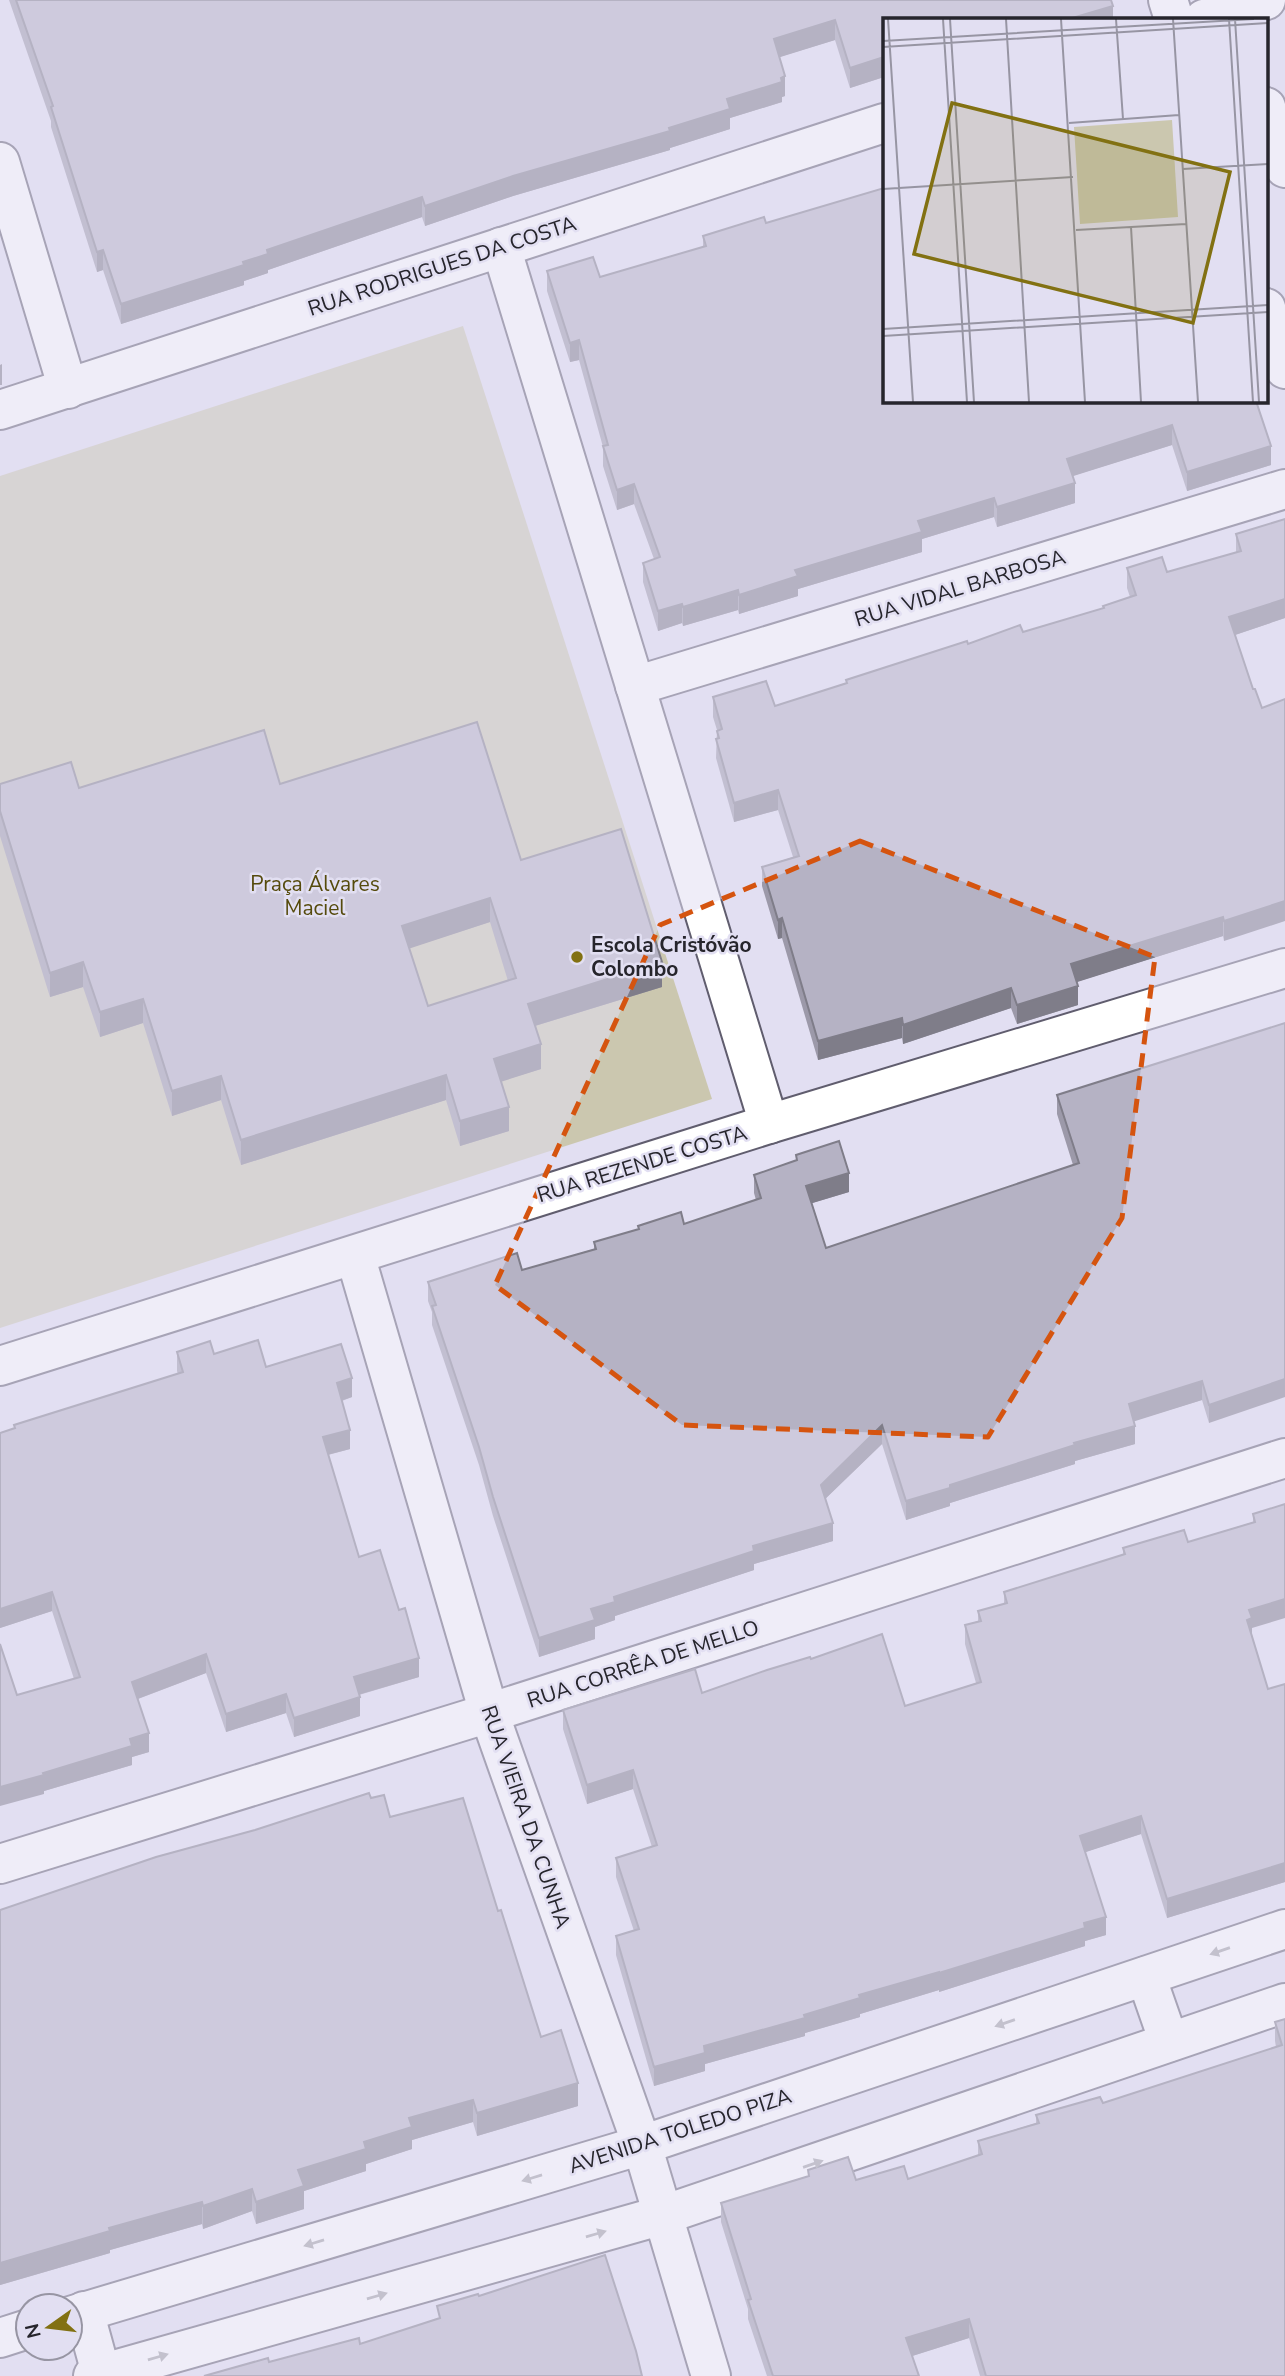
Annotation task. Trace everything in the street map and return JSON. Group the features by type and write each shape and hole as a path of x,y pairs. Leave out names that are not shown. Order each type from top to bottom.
{"street":[{"path":"1168,0 1174,18"},
{"path":"1268,114 1285,169"},
{"name":"RUA RODRIGUES DA COSTA","path":"0,410 883,123"},
{"path":"0,162 68,388"},
{"path":"501,247 769,1124"},
{"path":"1268,314 1285,369"},
{"name":"RUA VIDAL BARBOSA","path":"635,686 1285,489"},
{"name":"RUA REZENDE COSTA","path":"0,1367 769,1124 1285,968"},
{"name":"RUA VIEIRA DA CUNHA","path":"355,1255 489,1713 642,2145 711,2376"},
{"name":"RUA CORRÊA DE MELLO","path":"0,1864 489,1713 1285,1458"},
{"name":"AVENIDA TOLEDO PIZA","path":"84,2311 642,2145 1285,1929"},
{"path":"1146,1976 1169,2042"},
{"path":"84,2335 97,2375 663,2215 1285,2003"}],"highlighted area":[{"path":"860,841 1155,957 1122,1218 988,1437 682,1425 495,1285 660,925"}],"green space":[{"name":"Praça Álvares Maciel","path":"463,326 712,1099 0,1328 0,476"}],"building":[{"path":"16,0 1111,0 1113,6 1072,18 883,18 883,57 850,68 835,20 774,39 785,76 781,78 782,82 727,99 730,109 669,128 670,131 513,176 425,206 422,197 267,250 268,254 243,262 244,265 121,304 103,250 97,252 51,107 53,106"},
{"path":"883,188 883,402 1256,402 1271,446 1187,472 1172,425 1067,459 1075,483 997,507 994,498 918,521 922,532 795,570 798,576 739,595 738,590 683,607 682,604 658,611 643,563 660,557 634,484 617,490 603,446 608,445 579,340 570,343 547,271 593,257 600,277 706,246 703,236 764,217 766,223"},
{"path":"1285,519 1285,599 1229,617 1262,708 1285,699 1285,901 1224,921 1223,917 1071,964 1078,986 1017,1005 1011,988 903,1025 902,1018 818,1041 782,918 778,920 762,867 799,856 778,790 734,803 716,739 719,738 717,731 722,729 713,697 766,681 775,706 847,683 846,680 967,641 968,644 1020,625 1023,632 1104,608 1103,606 1136,595 1127,568 1162,557 1167,572 1241,551 1236,534"},
{"name":"Escola Cristóvão Colombo","path":"477,722 521,860 621,829 662,962 528,1004 541,1044 494,1059 509,1107 460,1121 446,1075 241,1140 221,1076 172,1091 143,999 100,1012 83,962 50,973 0,811 0,784 71,762 79,788 264,730 280,784","holes":["490,898 516,978 428,1006 402,926"]},
{"path":"1285,1023 1285,1379 1209,1405 1202,1381 1129,1404 1135,1426 1074,1443 1075,1445 906,1501 882,1425 821,1485 833,1523 753,1546 754,1551 614,1597 615,1602 591,1609 595,1620 539,1638 432,1306 436,1305 428,1282 517,1253 522,1270 596,1249 594,1242 639,1229 638,1226 681,1212 684,1224 761,1198 754,1175 797,1160 796,1155 839,1141 849,1173 806,1186 826,1248 1079,1163 1057,1095"},
{"path":"258,1340 266,1367 341,1344 352,1378 337,1383 350,1430 323,1437 359,1557 380,1550 399,1610 405,1608 419,1658 354,1677 360,1697 294,1718 286,1694 226,1714 206,1654 132,1682 149,1733 130,1739 132,1746 0,1787 0,1644 17,1695 80,1677 52,1592 0,1609 0,1433 15,1428 14,1425 183,1372 177,1352 210,1341 214,1354"},
{"path":"1285,1504 1285,1599 1249,1610 1252,1618 1247,1620 1268,1689 1285,1684 1285,1863 1167,1899 1141,1816 1080,1836 1106,1917 1084,1923 1085,1928 859,1995 860,1998 804,2015 805,2018 704,2046 705,2053 654,2067 616,1936 639,1929 616,1858 657,1845 633,1770 587,1785 563,1710 695,1669 702,1693 882,1634 905,1706 981,1682 965,1625 981,1621 978,1611 1007,1603 1004,1592 1125,1554 1123,1548 1184,1530 1188,1542 1255,1522 1253,1514"},
{"path":"369,1793 371,1798 384,1795 390,1817 463,1798 541,2037 561,2030 578,2083 477,2113 473,2100 409,2118 412,2127 364,2142 366,2149 298,2170 304,2186 256,2202 252,2189 203,2206 202,2202 109,2228 110,2231 0,2263 0,1910 156,1857 255,1830"},
{"path":"1285,2019 1285,2376 986,2376 969,2319 906,2338 919,2376 773,2376 721,2203 809,2176 808,2170 848,2157 856,2180 904,2166 908,2179 982,2154 978,2141 1039,2123 1036,2115 1100,2097 1103,2103 1282,2045 1275,2022"},
{"path":"605,2255 642,2376 204,2376 268,2358 269,2362 359,2338 360,2344 440,2318 437,2306 478,2294 479,2296"}],"place":[{"name":"Escola Cristóvão Colombo","path":"577,957"}]}
